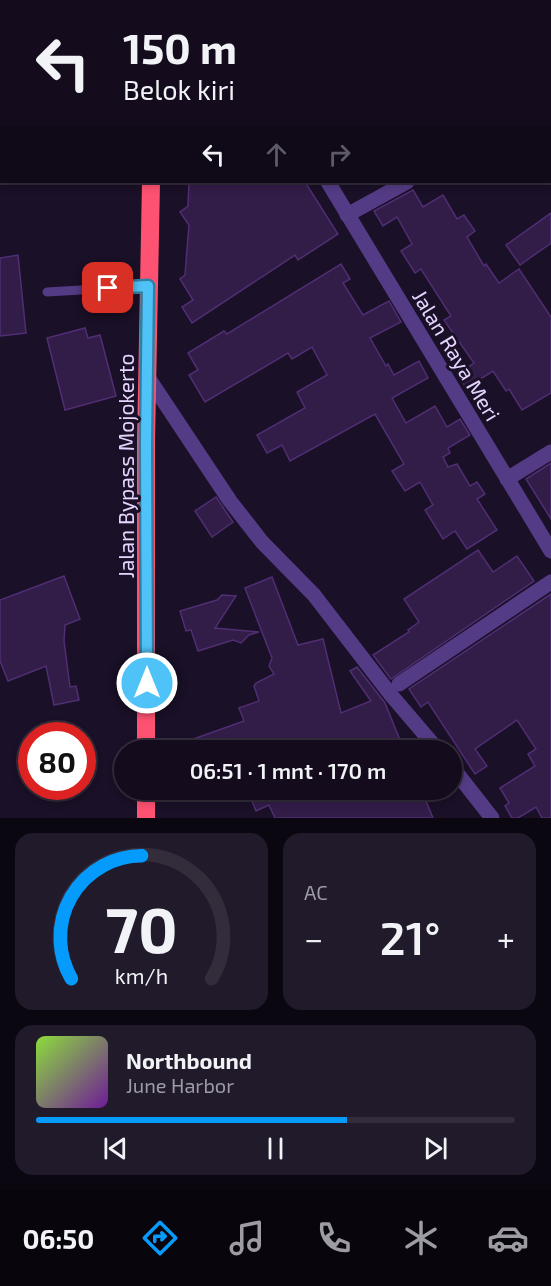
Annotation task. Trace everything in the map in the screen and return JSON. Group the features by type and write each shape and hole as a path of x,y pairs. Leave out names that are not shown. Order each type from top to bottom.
{"highway":[{"name":"Jalan Bypass Mojokerto","path":"146,740 147,376 151,183"},
{"path":"146,800 146,818"}],"street":[{"name":"Jalan Raya Meri","path":"329,183 551,551"},
{"path":"347,215 405,183"},
{"path":"147,376 191,439 230,501 262,542 314,595 391,695 429,740"},
{"path":"507,479 551,452"},
{"path":"399,684 551,582"},
{"path":"462,780 492,818"}],"lane":[{"path":"47,292 148,286"}],"building":[{"path":"189,183 306,183 338,234 298,260 295,255 192,323 182,307 193,300 180,279 185,275 189,225 180,212 188,206"},
{"path":"413,190 423,207 443,195 457,219 464,215 475,231 467,237 484,266 486,264 499,283 519,269 551,317 551,393 522,410 509,389 506,391 493,371 466,388 458,374 474,363 444,320 451,316 421,269 415,273 401,251 412,244 397,217 383,226 374,211"},
{"path":"551,213 551,243 520,265 506,245"},
{"path":"18,255 26,333 0,336 0,258"},
{"path":"341,264 350,279 343,283 363,315 389,301 401,322 370,338 386,366 388,364 394,375 419,361 428,378 392,398 406,423 435,406 447,427 460,419 470,435 448,448 450,453 443,457 448,467 457,464 470,486 477,482 485,494 477,499 497,530 467,549 455,531 443,539 425,510 433,505 420,482 405,491 392,471 404,464 375,414 290,461 282,445 267,453 257,435 305,408 297,392 327,375 312,347 292,359 288,353 205,402 189,375 198,370 188,353 224,331 227,334"},
{"path":"85,328 88,338 100,335 116,396 65,410 47,338"},
{"path":"551,463 551,519 526,479"},
{"path":"216,497 233,522 212,537 195,511"},
{"path":"478,550 493,572 517,556 534,581 391,679 373,655 409,632 408,630 419,622 404,599"},
{"path":"64,576 80,619 65,625 64,641 70,687 76,686 79,700 54,705 46,666 8,681 0,661 0,600"},
{"path":"272,577 298,645 323,639 341,713 371,701 350,671 357,667 385,703 400,740 191,740 244,721 239,708 259,701 254,686 274,674 269,666 272,658 245,588"},
{"path":"551,594 551,818 542,818 536,807 518,818 512,818 505,806 509,803 500,788 535,766 528,754 536,749 517,720 475,749 487,766 475,774 462,754 462,740 453,740 428,702 421,707 409,689"},
{"path":"222,595 236,596 215,628 259,632 249,635 241,643 233,640 198,651 191,630 186,631 180,611 217,600"},
{"path":"252,800 426,800 433,818 275,818 269,805 256,811"}],"route":[{"path":"108,288 148,286 147,683"}]}
